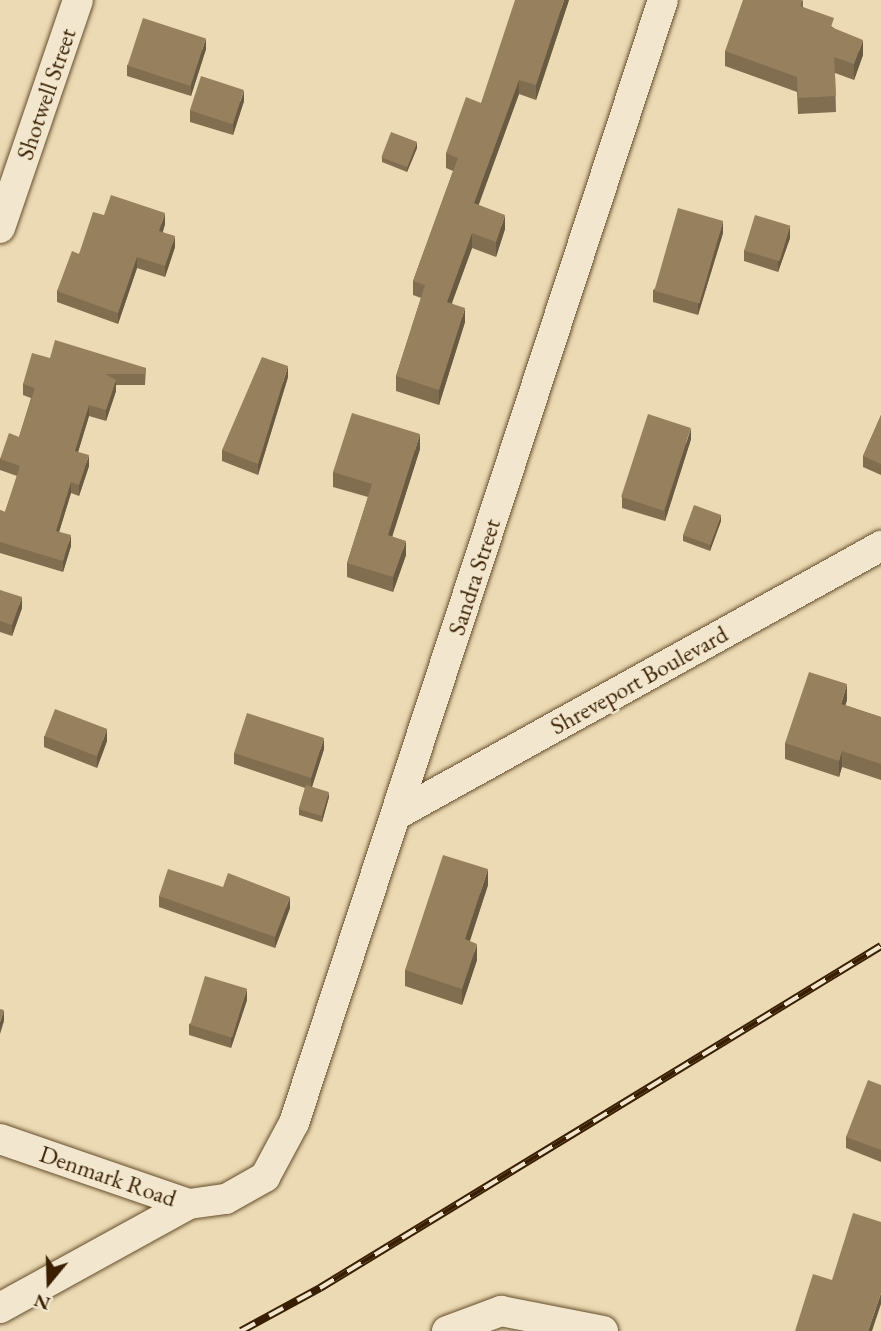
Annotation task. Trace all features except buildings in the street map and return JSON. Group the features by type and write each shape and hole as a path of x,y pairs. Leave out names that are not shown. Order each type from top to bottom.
{"street":[{"name":"Shotwell Street","path":"0,228 78,0"},
{"name":"Sandra Street","path":"279,1151 294,1123 663,0"},
{"name":"Shreveport Boulevard","path":"396,814 881,546"},
{"name":"Denmark Road","path":"0,1139 189,1204 226,1199 265,1177 279,1151"},
{"path":"0,1308 189,1204"},
{"path":"457,1327 501,1311 603,1331"}],"railway":[{"path":"241,1331 320,1288 881,946"}]}
